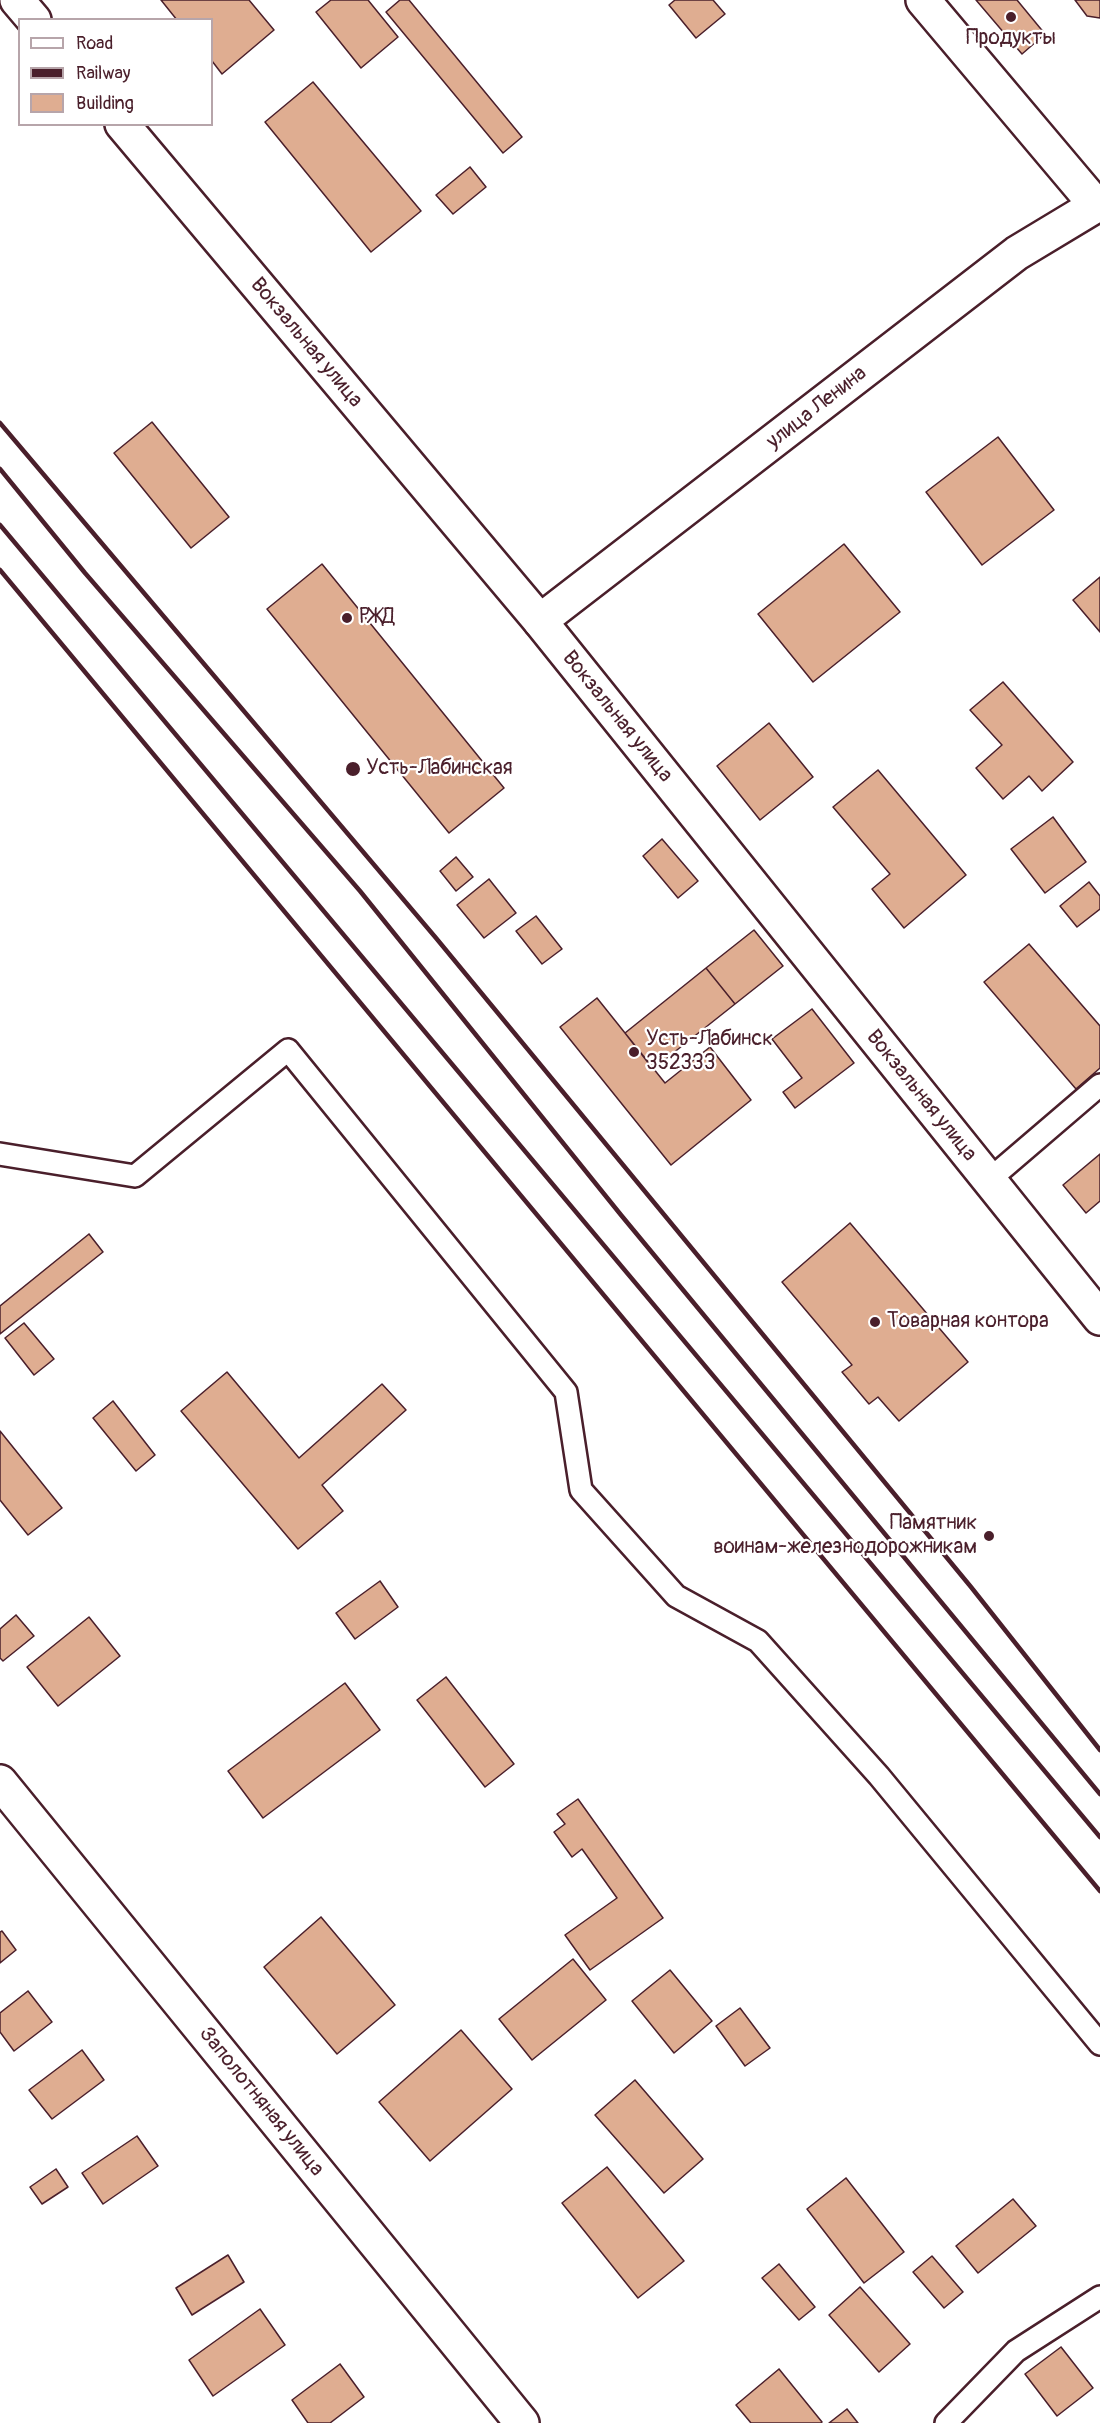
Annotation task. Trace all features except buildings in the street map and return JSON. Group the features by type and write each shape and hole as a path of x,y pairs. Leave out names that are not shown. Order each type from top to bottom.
{"street":[{"path":"17,0 32,18"},
{"path":"923,0 1098,203"},
{"name":"Вокзальная улица","path":"124,126 540,621 1100,1318"},
{"name":"улица Ленина","path":"540,621 1017,253 1098,203"},
{"name":"Заполотняная улица","path":"4,1794 522,2423"}],"lane":[{"path":"0,1154 135,1176 288,1050 566,1392 581,1490 676,1596 758,1641 879,1776 1100,2044"},
{"path":"989,1180 1100,1085"},
{"path":"946,2423 1016,2351 1100,2297"}],"railway":[{"path":"0,423 436,938 971,1587 1100,1750"},
{"path":"0,469 85,573 360,891 621,1215 1100,1794"},
{"path":"0,525 1100,1837"},
{"path":"0,570 1100,1891"}],"place":[{"name":"Продукты","path":"1011,17"},
{"name":"РЖД","path":"347,618"},
{"name":"Усть-Лабинская","path":"353,769"},
{"name":"Усть-Лабинск 352333","path":"634,1052"},
{"name":"Товарная контора","path":"875,1322"},
{"name":"Памятник воинам-железнодорожникам","path":"989,1536"}]}
